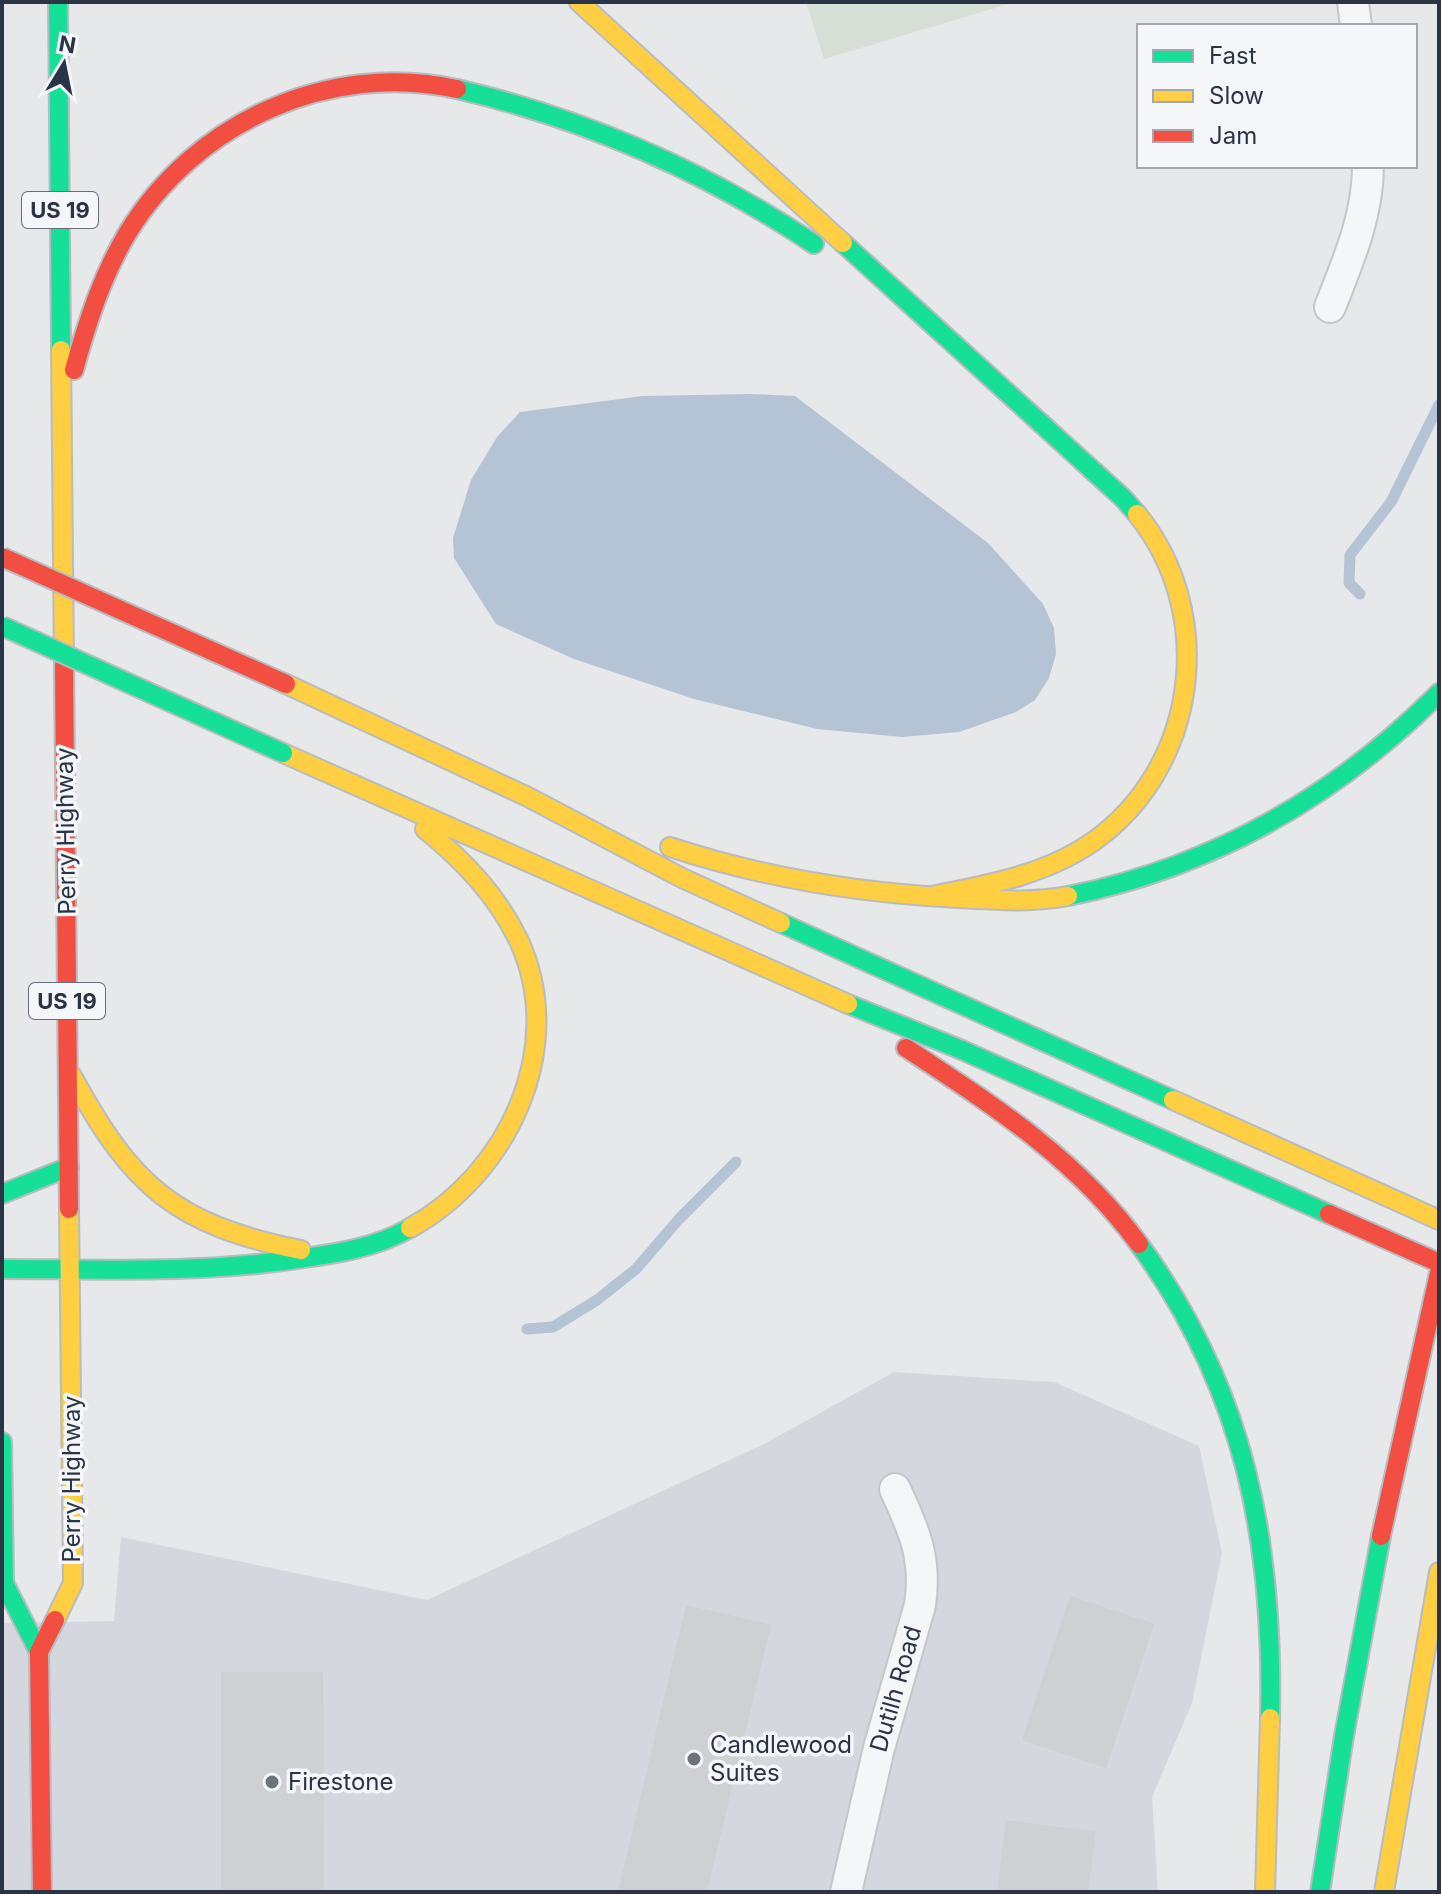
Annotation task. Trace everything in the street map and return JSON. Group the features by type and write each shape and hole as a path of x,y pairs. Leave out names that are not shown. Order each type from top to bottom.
{"highway":[{"name":"Perry Highway","path":"39,1652 73,1583 58,2"},
{"path":"579,2 1123,498 1144,521 1162,549 1175,578 1188,642 1188,674 1180,718 1160,768 1124,816 1103,835 1053,864 1024,876 931,896"},
{"path":"62,419 81,345 108,272 139,216 158,191 180,167 206,146 265,110 308,93 361,83 393,81 454,88 619,139 719,186 763,212 944,334"},
{"path":"2,557 528,797 682,878 1439,1220"},
{"path":"2,626 354,786 504,849 831,997 962,1050 1439,1263"},
{"path":"528,797 651,841 768,877 854,891 1042,900 1086,893 1170,869 1244,837 1305,805 1360,767 1410,724 1439,693"},
{"path":"2,1269 217,1269 331,1254 387,1240 438,1211 470,1182 505,1137 530,1073 536,1028 533,982 525,952 494,896 449,847 422,826 354,786"},
{"path":"831,997 1027,1129 1085,1180 1127,1226 1167,1285 1211,1363 1234,1422 1253,1492 1268,1600 1265,1892"},
{"path":"68,1069 105,1137 126,1164 171,1205 199,1220 244,1236 290,1248 331,1254"},
{"path":"2,1194 69,1167"},
{"path":"1320,1892 1333,1794 1369,1594 1403,1426 1439,1273"},
{"name":"Perry Highway","path":"2,1442 4,1583 39,1652 42,1892"},
{"path":"1384,1892 1439,1572"}],"street":[{"path":"1353,2 1356,24"},
{"path":"1330,307 1364,211 1368,168"},
{"name":"Dutilh Road","path":"846,1892 879,1748 924,1581 914,1532 895,1489"}],"shaded area":[{"path":"806,2 1015,2 824,59"},
{"path":"894,1372 1054,1382 1199,1446 1222,1553 1192,1703 1152,1797 1158,1892 2,1892 2,1623 114,1621 121,1537 427,1600 766,1443"}],"water":[{"path":"643,396 795,396 988,543 1043,604 1054,628 1056,654 1049,678 1035,700 1016,712 959,732 902,737 817,729 694,699 574,659 496,624 454,558 453,538 471,480 497,437 520,412"}],"building":[{"path":"1070,1596 1154,1624 1106,1768 1022,1740"},
{"name":"Candlewood Suites","path":"686,1605 771,1625 707,1892 618,1892"},
{"name":"Firestone","path":"221,1672 323,1672 324,1892 221,1892"},
{"path":"1006,1820 1096,1832 1088,1892 997,1892"}],"waterway":[{"path":"1360,594 1349,583 1350,555 1391,502 1439,405"},
{"path":"527,1329 553,1327 597,1300 636,1269 679,1219 736,1162"}],"traffic: fast":[{"path":"58,2 61,350"},
{"path":"457,89 551,116 643,150 730,193 814,244"},
{"path":"843,243 1137,514"},
{"path":"2,626 283,753"},
{"path":"1068,896 1173,867 1269,823 1358,765 1439,693"},
{"path":"781,923 1173,1100"},
{"path":"848,1004 962,1050 1329,1214"},
{"path":"2,1194 69,1167"},
{"path":"2,1269 153,1270 266,1263 358,1248 410,1228"},
{"path":"1139,1244 1175,1299 1205,1354 1228,1411 1246,1469 1266,1590 1270,1718"},
{"path":"2,1442 4,1583 39,1652"},
{"path":"1320,1892 1344,1736 1381,1536"}],"traffic: slow":[{"path":"579,2 843,243"},
{"path":"61,350 64,665"},
{"path":"931,896 1021,876 1083,848 1102,835 1135,803 1160,766 1177,725 1186,682 1186,637 1178,594 1162,552 1137,514"},
{"path":"286,684 528,797 682,878 781,923"},
{"path":"283,753 848,1004"},
{"path":"410,1228 445,1205 475,1175 500,1142 520,1104 532,1065 536,1023 532,982 510,924 478,880 425,829"},
{"path":"670,847 741,867 848,888 999,900 1068,896"},
{"path":"72,1076 116,1146 138,1173 162,1195 189,1213 221,1228 301,1250"},
{"path":"1173,1100 1439,1220"},
{"path":"55,1620 73,1583 69,1209"},
{"path":"1384,1892 1439,1572"},
{"path":"1265,1892 1270,1718"}],"traffic: jam":[{"path":"74,370 96,300 127,234 155,194 189,160 228,132 270,109 314,93 361,84 409,83 457,89"},
{"path":"2,557 286,684"},
{"path":"64,665 69,1209"},
{"path":"906,1048 1002,1113 1061,1159 1115,1213 1139,1244"},
{"path":"1329,1214 1439,1263"},
{"path":"1381,1536 1439,1273"},
{"path":"42,1892 39,1652 55,1620"}],"place":[{"name":"Candlewood Suites","path":"694,1759"},
{"name":"Firestone","path":"272,1782"}]}
